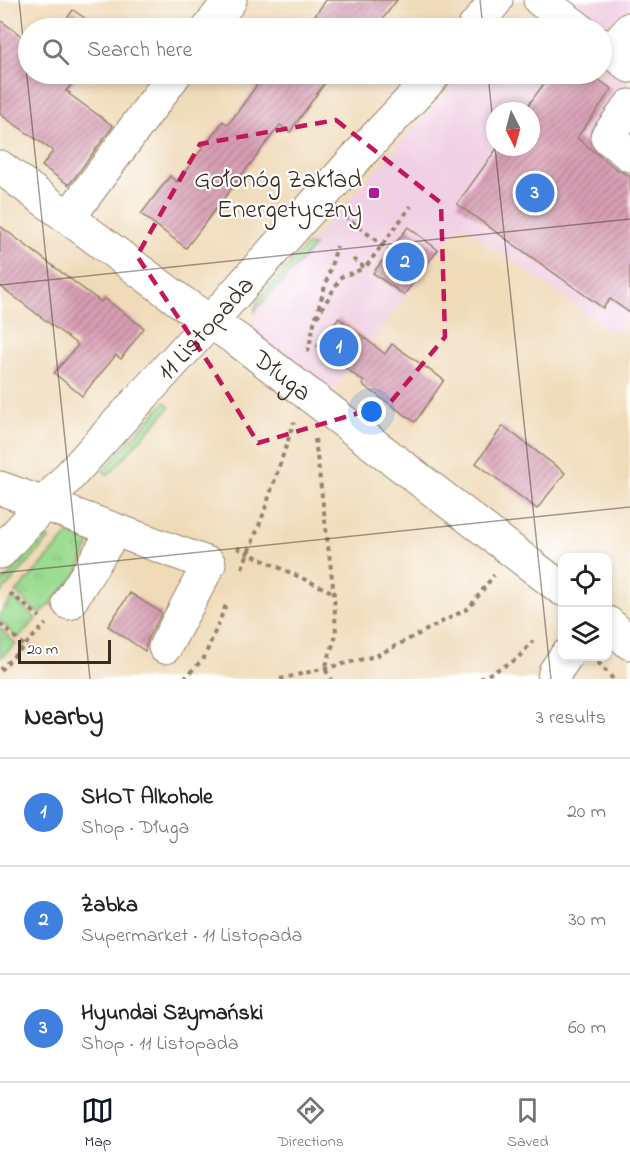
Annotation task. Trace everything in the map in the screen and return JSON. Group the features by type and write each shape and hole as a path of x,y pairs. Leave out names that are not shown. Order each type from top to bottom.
{"street":[{"path":"216,18 230,0"},
{"path":"482,18 496,0"},
{"path":"540,0 564,18"},
{"path":"69,217 169,84"},
{"name":"11 Listopada","path":"0,552 354,160 426,84"},
{"path":"630,106 607,136 630,155"},
{"name":"Długa","path":"0,167 178,299 239,341 558,586"},
{"path":"0,488 209,564 165,647"},
{"path":"69,603 114,531"},
{"path":"612,627 630,644"},
{"path":"554,679 555,672 563,661"}],"path":[{"path":"314,323 341,277 365,268 411,206"},
{"path":"345,216 390,251"},
{"path":"300,388 314,323 337,246"},
{"path":"353,259 365,268"},
{"path":"240,573 262,518 294,423"},
{"path":"315,438 334,594 336,635 325,669 331,679"},
{"path":"229,544 334,594"},
{"path":"280,679 376,656 469,608 495,574"},
{"path":"0,670 47,623 10,593"},
{"path":"184,679 204,658 227,604"},
{"path":"0,624 30,651"},
{"path":"480,679 516,659 533,641"},
{"path":"598,661 614,679"}],"highlighted area":[{"path":"336,120 441,203 445,337 389,404 258,443 210,365 137,256 200,144"}],"shaded area":[{"path":"562,0 630,0 630,50 612,37 612,18 586,18"},
{"path":"612,72 630,85 630,310 615,335 462,225 438,251 331,393 258,335 254,321 258,300 454,84 612,84"}],"green space":[{"path":"307,245 314,246 254,312 258,300"},
{"path":"165,402 170,407 108,475 103,471"},
{"path":"75,527 92,538 76,575 40,615 16,593"},
{"path":"46,536 49,539 0,594 0,585"},
{"path":"13,598 36,619 18,638 0,621 0,613"},
{"path":"0,628 16,644 0,658"}],"building":[{"path":"326,0 397,0 384,18 313,18"},
{"path":"73,10 85,18 67,18"},
{"path":"0,20 18,34 18,84 71,84 66,91 113,126 69,185 42,166 53,151 0,114"},
{"path":"258,84 324,84 290,132 280,125 186,248 141,214 170,176 177,182 223,121 228,125"},
{"path":"544,84 605,84 612,89 577,138 618,170 630,176 630,313 610,299 603,308 457,204 492,156 540,156 540,102 531,102"},
{"path":"0,226 101,302 104,298 144,328 121,359 116,355 82,396 54,373 78,345 0,286"},
{"path":"408,227 438,250 404,295 373,273"},
{"path":"339,318 385,354 392,344 444,380 415,422 363,385 364,382 317,346"},
{"path":"503,426 565,473 537,509 476,463"},
{"path":"130,593 162,613 148,638 145,651 108,626"}],"place":[{"name":"Gołonóg Zakład Energetyczny","path":"374,193"},
{"name":"Hyundai Szymański","path":"535,193"},
{"name":"Żabka","path":"405,262"},
{"name":"SHOT Alkohole","path":"339,347"}]}
